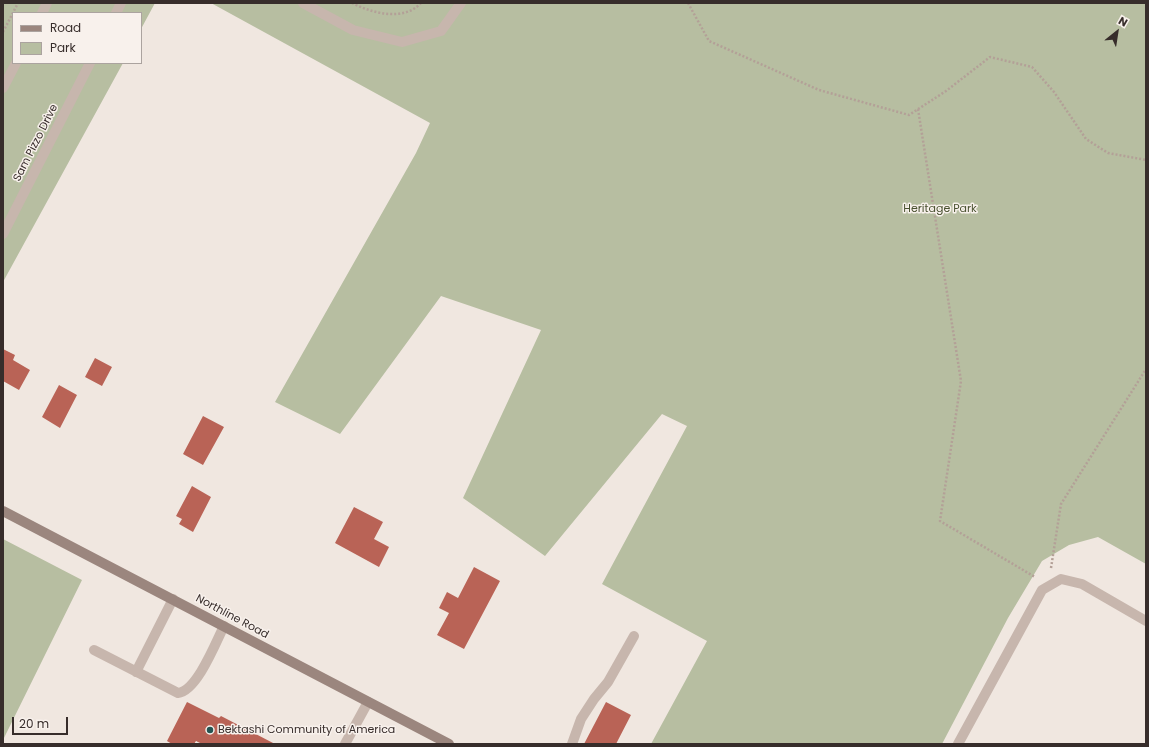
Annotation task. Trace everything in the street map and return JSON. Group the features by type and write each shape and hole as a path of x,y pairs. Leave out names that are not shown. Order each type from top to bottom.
{"main road":[{"name":"Northline Road","path":"3,510 449,744"}],"street":[{"path":"42,12 47,3"},
{"path":"116,12 121,3"},
{"path":"303,3 353,30 402,42 441,31 461,3"},
{"path":"3,88 15,64"},
{"name":"Sam Pizzo Drive","path":"3,234 89,64"},
{"path":"958,744 1042,590 1061,579 1082,584 1146,621"},
{"path":"136,672 173,599"},
{"path":"94,650 178,693 181,693 194,682 203,668 224,626"},
{"path":"572,744 582,719 594,699 608,682 634,636"},
{"path":"345,744 368,702"}],"path":[{"path":"13,12 18,3"},
{"path":"352,3 363,9 391,16 417,7 421,3"},
{"path":"688,3 709,41 819,90 909,115 946,91 990,56 1032,67 1054,92 1086,139 1108,152 1146,160"},
{"path":"3,32 12,15"},
{"path":"918,109 961,381 940,521 1049,586 1061,504 1146,369"}],"green space":[{"path":"3,3 155,3 142,27 142,12 12,12 12,64 122,64 3,282"},
{"name":"Heritage Park","path":"211,3 1146,3 1146,564 1098,537 1069,545 1042,561 1008,618 942,744 651,744 707,641 602,584 687,426 662,414 545,556 463,498 541,330 441,296 340,434 275,402 416,153 430,123"},
{"path":"3,539 82,580 3,740"}],"building":[{"path":"3,349 15,355 13,360 30,370 19,390 3,381"},
{"path":"95,358 112,367 102,386 85,377"},
{"path":"59,385 77,395 60,428 42,417"},
{"path":"203,416 224,427 203,465 183,454"},
{"path":"192,486 211,497 193,532 179,524 182,519 176,516"},
{"path":"354,507 383,522 374,539 389,547 379,567 335,543"},
{"path":"474,567 500,581 464,649 437,635 449,613 439,608 447,592 458,598"},
{"name":"Bektashi Community of America","path":"187,702 219,718 221,716 275,744 202,744 196,741 194,744 172,744 167,741"},
{"path":"606,702 631,715 616,744 584,744"}],"place":[{"name":"Bektashi Community of America","path":"210,730"}]}
